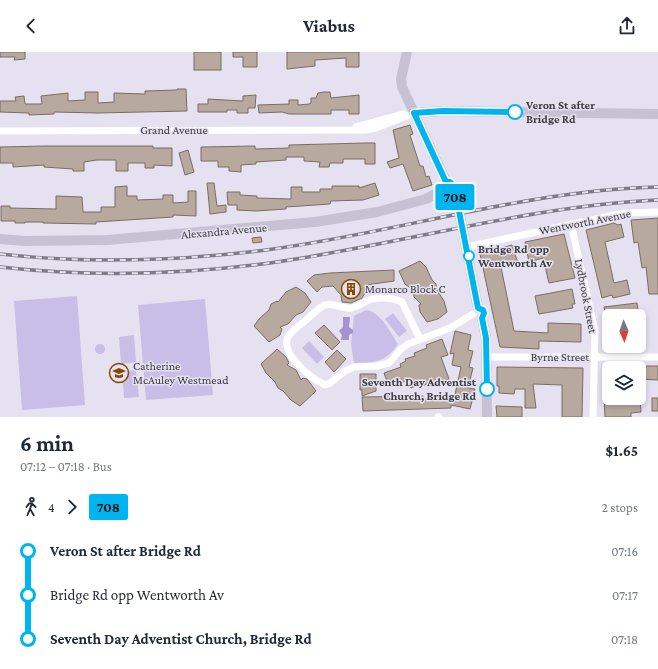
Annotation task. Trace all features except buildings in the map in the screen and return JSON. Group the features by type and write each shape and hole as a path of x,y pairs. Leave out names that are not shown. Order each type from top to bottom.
{"street":[{"path":"407,52 401,83 447,188 455,197 466,242 478,313 486,338 487,417"},
{"path":"414,113 443,111 658,114"},
{"name":"Grand Avenue","path":"0,131 365,130 376,128 414,113"},
{"name":"Alexandra Avenue","path":"0,239 25,241 107,240 315,222 377,212 426,199 447,188"},
{"name":"Wentworth Avenue","path":"466,242 571,224 624,213 658,212"},
{"name":"Lydbrook Street","path":"571,224 594,331 593,417"},
{"path":"420,339 402,302 397,300 372,299 349,308 334,305 324,306 298,327 289,336 287,342 289,350 295,361 308,375 325,385 330,383 345,371 354,367 374,367 389,362 401,349 420,339 450,328 478,313"},
{"name":"Byrne Street","path":"487,357 658,357"}],"shaded area":[{"path":"77,296 85,405 22,410 14,301"},
{"path":"205,299 213,395 146,400 138,305"},
{"path":"366,310 381,318 398,344 389,355 384,358 374,362 354,363 351,344 354,316"},
{"path":"393,313 407,331 399,337 385,319"},
{"path":"343,317 350,317 349,327 353,330 353,333 349,335 349,340 341,340 342,335 339,331 343,327"},
{"path":"134,335 136,362 121,364 119,337"},
{"path":"309,341 324,357 317,364 302,348"},
{"path":"98,344 102,344 105,349 102,354 98,354 95,351 95,347"},
{"path":"136,370 139,397 124,398 122,371"}],"railway":[{"path":"0,254 100,260 167,259 233,254 315,243 461,213 559,196 608,190 658,187"},
{"path":"0,267 101,273 169,272 236,267 318,255 560,210 658,200"}],"bus line":[{"name":"708","path":"487,389 486,338 482,318 484,313 482,309 478,308 476,290 458,206 455,197 451,192 454,190 454,186 448,181 446,182 441,168 414,113 443,111 515,112"}],"place":[{"name":"Veron St after Bridge Rd","path":"515,112"},
{"name":"Bridge Rd opp Wentworth Av","path":"469,256"},
{"name":"Monarco Block C","path":"351,289"},
{"name":"Catherine McAuley Westmead","path":"119,373"},
{"name":"Seventh Day Adventist Church, Bridge Rd","path":"487,389"}]}
